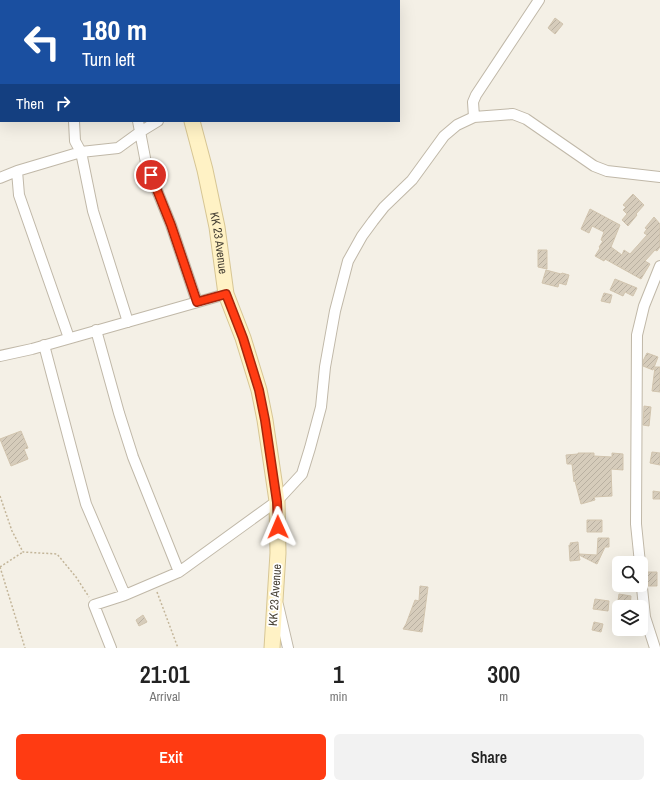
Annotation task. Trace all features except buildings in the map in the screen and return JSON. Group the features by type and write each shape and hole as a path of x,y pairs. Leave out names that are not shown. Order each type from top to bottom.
{"main road":[{"name":"KK 23 Avenue","path":"192,122 218,227 226,294 243,338 259,390 265,420 277,502 278,553 272,648"}],"street":[{"path":"474,117 473,102 476,95 539,0"},
{"path":"111,648 94,605 125,595 180,572 277,502 302,474 321,407 325,367 335,311 348,261 362,236 373,221 412,180 444,136 457,125 474,117 513,114 526,119 594,166 607,171 660,176"},
{"path":"74,122 75,141 81,152 93,211 128,322"},
{"path":"138,122 146,163 171,225 197,302"},
{"path":"0,178 17,171 81,152 118,148 156,122"},
{"path":"17,171 19,195 69,338"},
{"path":"639,556 636,524 637,335 644,306 660,266"},
{"path":"0,356 226,294"},
{"path":"96,330 133,458 180,572"},
{"path":"44,345 86,504 125,595"},
{"path":"642,592 645,617 655,648"},
{"path":"276,593 288,648"}],"path":[{"path":"0,496 12,531 23,552"},
{"path":"25,648 0,567 23,552 57,554 76,577 94,605"},
{"path":"154,583 178,648"}],"route":[{"path":"151,175 171,225 197,302 226,294 243,338 259,390 265,420 277,502 278,527"}]}
